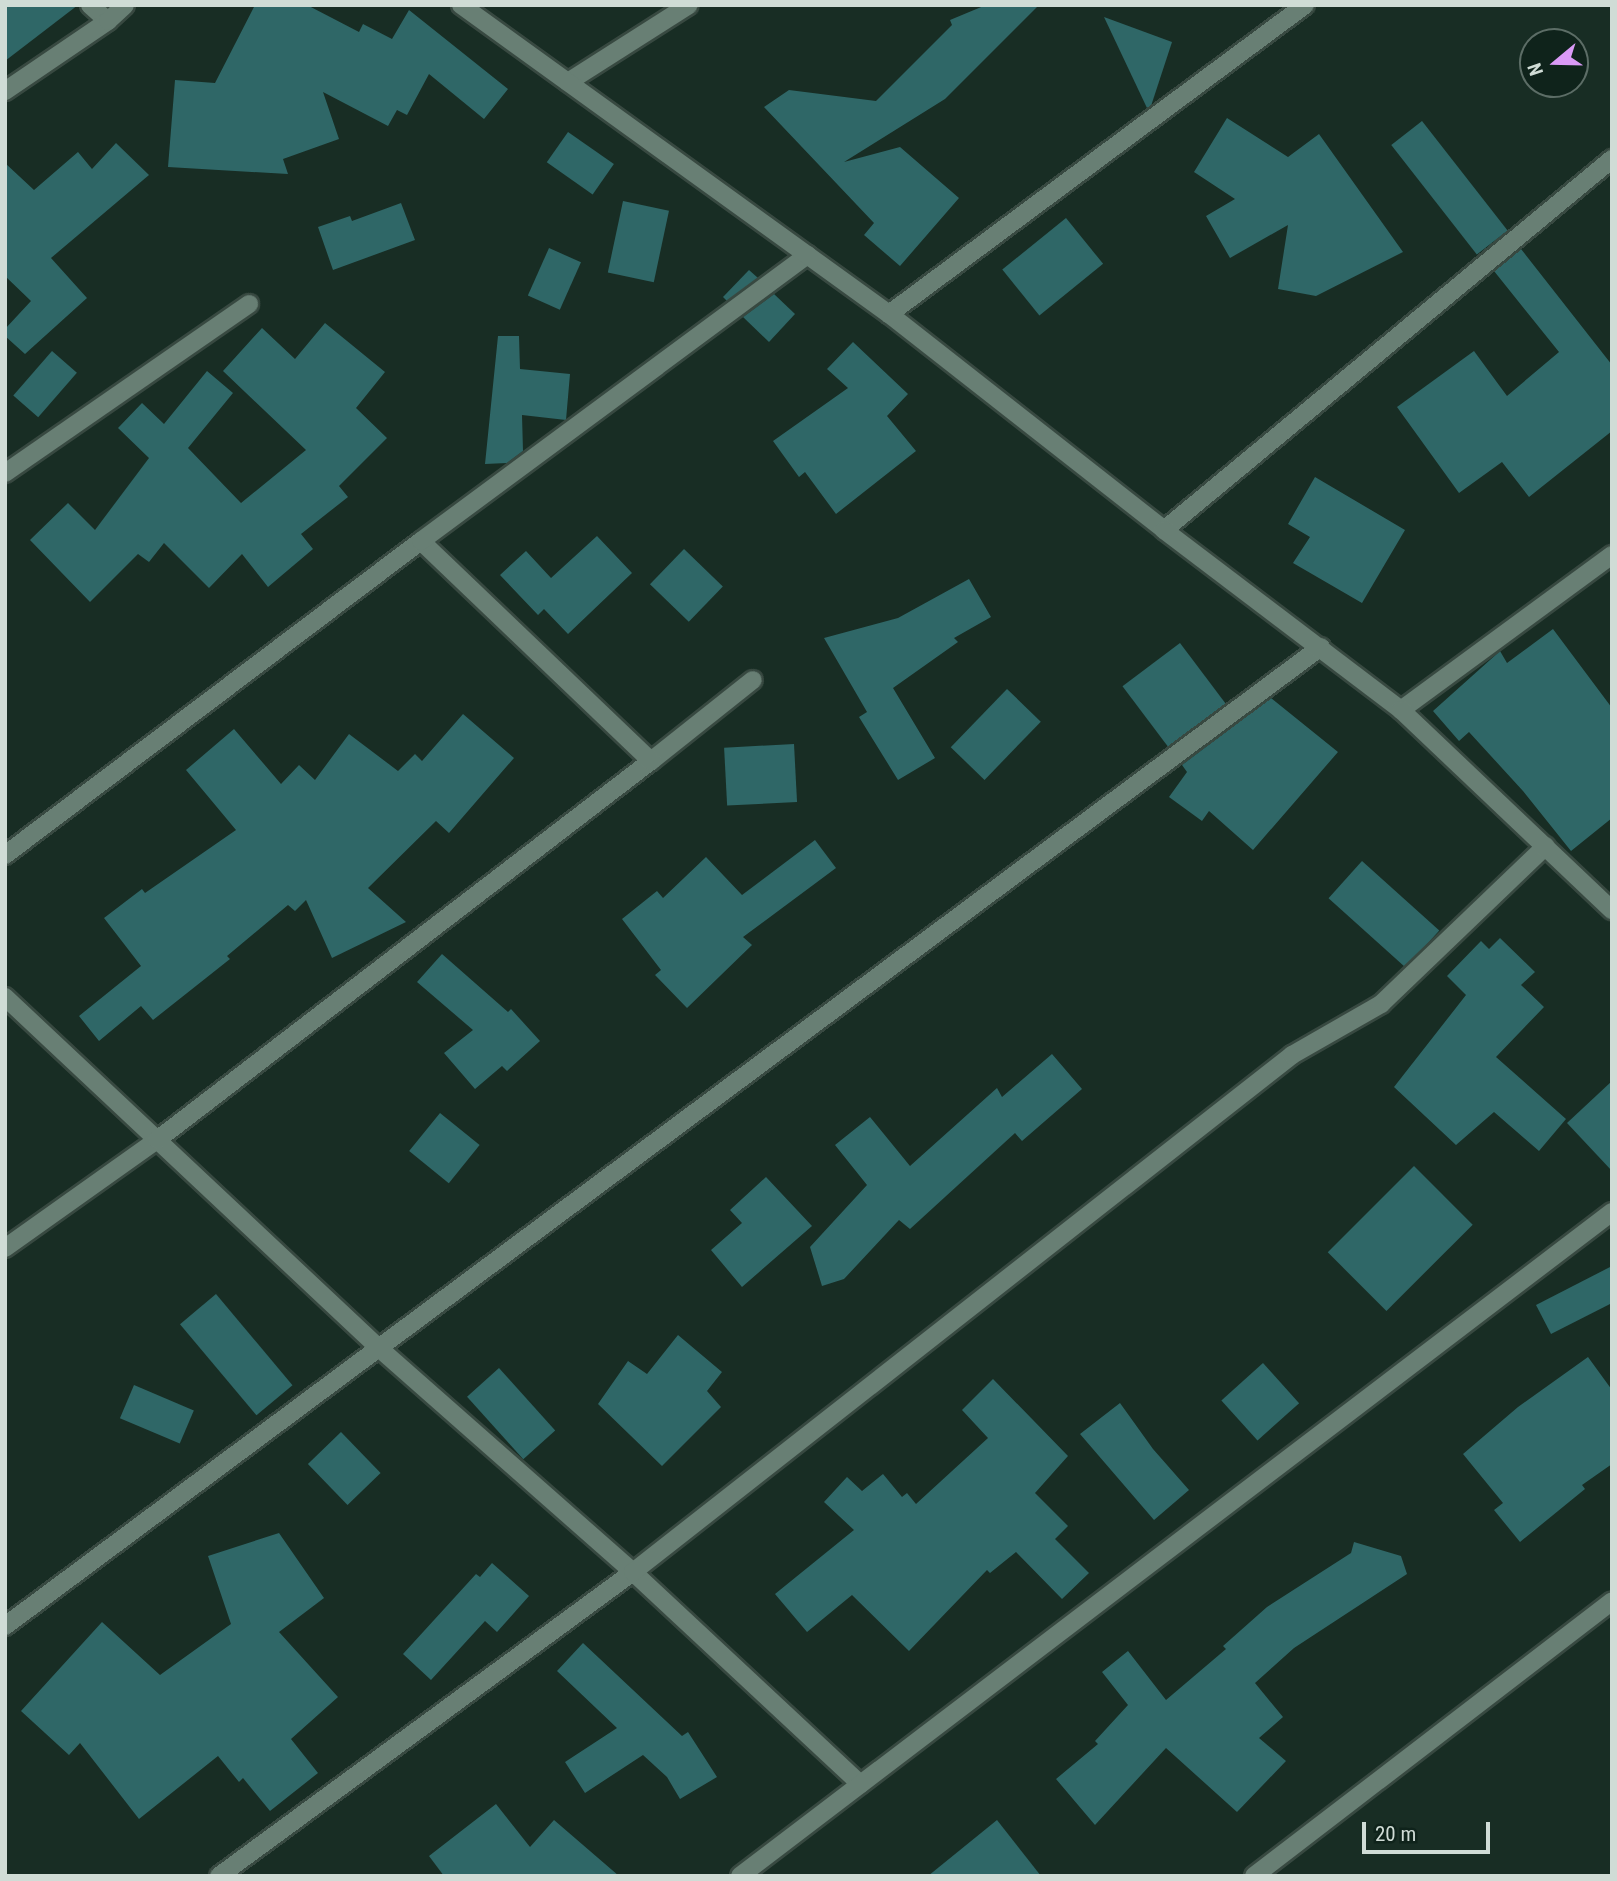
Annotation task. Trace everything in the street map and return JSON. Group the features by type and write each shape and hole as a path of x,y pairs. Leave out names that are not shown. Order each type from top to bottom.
{"street":[{"path":"90,5 108,21"},
{"path":"5,92 108,21 125,5"},
{"path":"461,5 889,314 1164,530 1321,647 1401,710 1612,910"},
{"path":"568,82 689,5"},
{"path":"889,314 1305,5"},
{"path":"1164,530 1612,159"},
{"path":"5,855 421,541 808,255"},
{"path":"5,473 249,304"},
{"path":"421,541 652,761"},
{"path":"1401,710 1612,555"},
{"path":"5,1626 1321,647"},
{"path":"5,1248 157,1140 652,761 753,680"},
{"path":"219,1876 633,1572 1292,1055 1381,1004 1546,846"},
{"path":"5,997 380,1349 633,1572 860,1784"},
{"path":"740,1876 1612,1212"},
{"path":"1254,1876 1612,1601"}],"building":[{"path":"5,5 78,5 5,61"},
{"path":"255,5 307,5 359,32 363,24 392,39 409,10 508,89 484,119 429,74 407,115 397,110 388,126 323,92 339,139 283,159 288,174 168,167 175,80 215,83"},
{"path":"986,5 1039,5 945,99 844,162 900,147 959,198 900,266 864,235 874,223 764,107 789,90 876,101 952,25 950,20"},
{"path":"1104,17 1172,42 1151,106 1147,108"},
{"path":"1227,118 1288,157 1319,134 1403,252 1316,296 1278,289 1288,225 1230,258 1206,216 1235,199 1194,172"},
{"path":"1422,121 1508,231 1477,255 1391,145"},
{"path":"568,132 614,164 593,194 547,162"},
{"path":"116,143 149,175 51,258 87,298 25,354 5,336 5,329 31,301 5,276 5,163 34,190 78,152 92,169"},
{"path":"623,201 669,211 654,282 608,272"},
{"path":"401,203 415,240 333,270 318,227 350,216 352,221"},
{"path":"1066,218 1103,264 1039,315 1002,270"},
{"path":"549,248 581,262 560,310 528,296"},
{"path":"1521,249 1612,365 1612,431 1529,497 1502,462 1459,493 1397,407 1474,351 1507,396 1559,352 1494,271"},
{"path":"749,270 758,278 727,301 723,297"},
{"path":"774,294 795,314 769,342 743,317"},
{"path":"325,323 385,372 356,408 387,438 339,486 348,497 301,534 313,549 268,587 242,554 209,588 164,543 149,562 138,554 90,602 30,540 68,503 95,530 149,458 118,428 142,403 164,424 207,371 233,393 188,448 241,503 306,450 223,371 262,328 295,359"},
{"path":"498,336 519,336 520,369 570,374 566,420 522,415 523,451 507,463 485,464"},
{"path":"853,342 908,394 887,416 916,451 836,514 805,472 799,477 773,441 848,388 827,369"},
{"path":"52,351 77,373 38,417 13,396"},
{"path":"1315,477 1405,530 1362,603 1293,563 1310,537 1288,524"},
{"path":"597,536 632,573 568,634 544,609 538,615 500,575 526,551 551,578"},
{"path":"684,549 723,587 689,622 650,584"},
{"path":"969,579 991,617 954,638 958,642 893,688 935,758 898,780 859,717 867,712 824,638 898,618"},
{"path":"1553,629 1612,708 1612,818 1571,851 1523,791 1469,732 1459,741 1433,711 1500,651 1507,663"},
{"path":"1180,643 1226,704 1168,747 1122,686"},
{"path":"1007,689 1041,722 985,780 951,747"},
{"path":"1271,698 1338,752 1253,850 1209,811 1202,821 1169,797 1187,772 1182,765"},
{"path":"463,714 514,758 449,833 436,821 368,888 406,922 332,958 306,900 295,911 288,905 227,956 230,959 153,1020 141,1006 99,1041 79,1016 141,966 104,918 142,889 145,893 236,830 186,770 234,729 281,784 299,765 315,780 349,734 398,771 415,754 422,761"},
{"path":"794,744 797,802 727,806 724,748"},
{"path":"815,840 836,868 743,937 752,945 687,1008 655,975 661,970 622,919 657,891 663,898 706,857 742,895"},
{"path":"1362,861 1439,931 1406,968 1329,898"},
{"path":"1500,938 1535,972 1521,985 1544,1007 1496,1057 1566,1119 1539,1151 1494,1112 1456,1145 1394,1087 1466,995 1447,976 1481,941 1489,949"},
{"path":"442,954 508,1012 511,1009 540,1041 507,1071 502,1066 475,1089 444,1053 473,1030 417,982"},
{"path":"1052,1054 1082,1089 1022,1141 1015,1133 910,1229 899,1220 844,1279 822,1286 810,1247 867,1185 835,1145 870,1117 910,1166 997,1088 1002,1097"},
{"path":"1612,1081 1612,1171 1567,1123"},
{"path":"440,1113 480,1145 449,1183 409,1151"},
{"path":"1414,1166 1473,1225 1386,1311 1328,1252"},
{"path":"766,1177 812,1226 742,1287 711,1250 742,1223 730,1210"},
{"path":"1612,1266 1612,1303 1551,1334 1536,1305"},
{"path":"216,1294 292,1385 256,1415 180,1324"},
{"path":"678,1335 722,1372 707,1391 721,1407 662,1466 598,1404 628,1361 647,1374"},
{"path":"1588,1357 1612,1390 1612,1464 1582,1485 1585,1489 1520,1542 1494,1510 1503,1503 1463,1454 1518,1407"},
{"path":"1263,1363 1299,1403 1258,1441 1221,1400"},
{"path":"499,1368 555,1430 523,1459 467,1397"},
{"path":"993,1379 1068,1456 1035,1493 1068,1526 1055,1539 1089,1573 1062,1599 1016,1552 990,1573 987,1570 909,1651 852,1595 807,1632 775,1594 854,1530 824,1502 847,1477 862,1491 883,1474 902,1497 907,1493 916,1504 988,1438 962,1410"},
{"path":"134,1385 194,1410 180,1444 120,1418"},
{"path":"1120,1403 1153,1449 1189,1490 1154,1520 1080,1434"},
{"path":"341,1432 381,1473 348,1505 308,1464"},
{"path":"279,1533 324,1598 279,1632 338,1697 291,1739 318,1773 270,1811 243,1778 239,1782 218,1756 139,1819 80,1743 69,1755 21,1711 102,1622 160,1675 231,1624 208,1556"},
{"path":"1354,1542 1401,1556 1407,1574 1294,1648 1255,1683 1283,1717 1259,1738 1286,1761 1237,1812 1166,1748 1095,1825 1056,1779 1098,1744 1095,1741 1128,1705 1102,1672 1128,1651 1166,1700 1226,1649 1223,1646 1267,1607 1351,1553"},
{"path":"492,1563 529,1596 497,1632 485,1621 431,1680 403,1654 476,1574 480,1577"},
{"path":"583,1643 682,1736 688,1732 717,1777 680,1799 667,1777 643,1755 585,1793 565,1762 617,1728 557,1671"},
{"path":"496,1804 530,1847 554,1820 619,1876 444,1876 429,1856"},
{"path":"997,1820 1041,1876 928,1876"}]}
